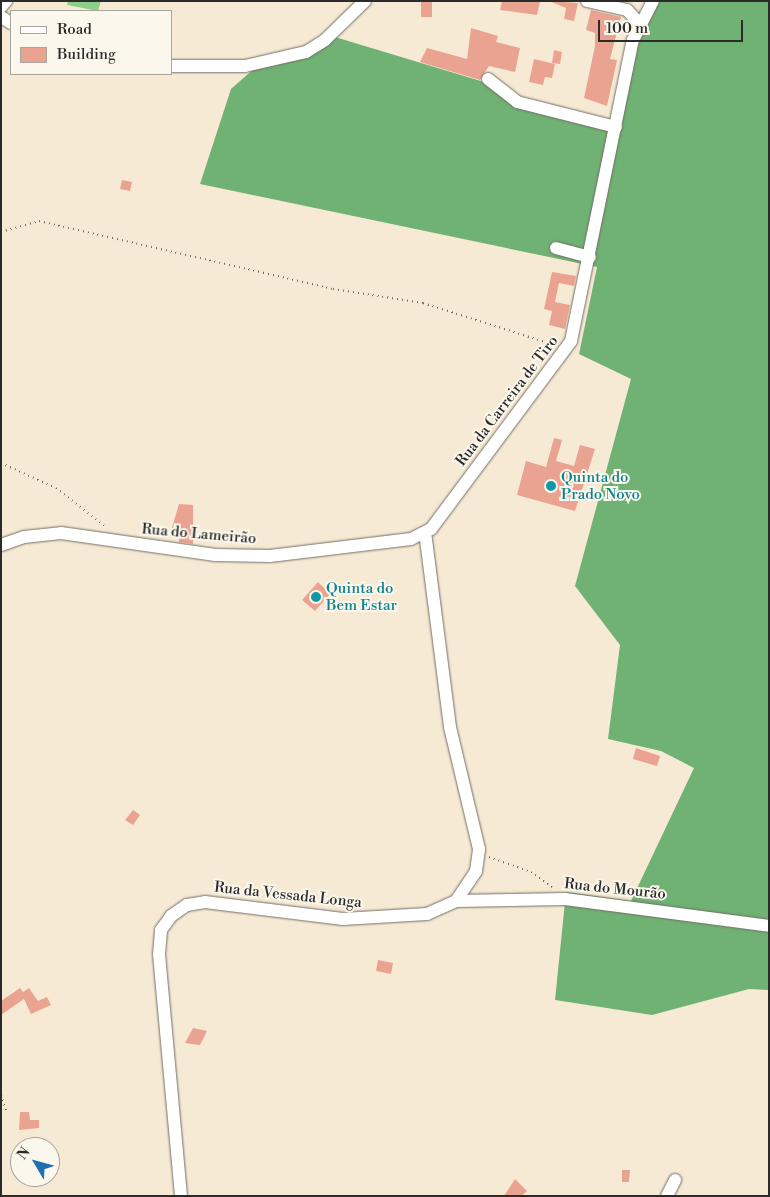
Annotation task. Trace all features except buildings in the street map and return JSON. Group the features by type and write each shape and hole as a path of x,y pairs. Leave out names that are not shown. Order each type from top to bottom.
{"street":[{"path":"1,7 6,1"},
{"path":"172,66 245,66 294,56 320,45 365,1"},
{"path":"587,1 626,10 640,24"},
{"name":"Rua da Carreira de Tiro","path":"425,533 444,516 567,349 590,257 616,127 640,24 653,1"},
{"path":"488,79 517,102 616,127"},
{"path":"556,248 590,257"},
{"name":"Rua do Lameirão","path":"1,545 30,536 61,533 124,544 270,556 411,539 425,533"},
{"name":"Rua da Vessada Longa","path":"181,1196 177,1114 159,954 161,930 171,916 187,905 205,902 343,919 384,919 427,914 456,901 471,883 479,855 450,727 425,533"},
{"name":"Rua do Mourão","path":"456,901 565,899 769,926"},
{"path":"667,1196 675,1180"}],"path":[{"path":"1,64 1,74"},
{"path":"1,232 39,221 333,289 423,303 567,349"},
{"path":"1,463 56,488 124,544"},
{"path":"479,855 531,872 565,899"},
{"path":"1,1095 7,1113"}],"green space":[{"path":"68,1 101,1 98,10 67,5"},
{"path":"659,1 769,1 769,990 749,989 652,1015 555,1000 566,892 631,901 694,768 661,751 608,739 620,645 575,586 631,379 579,354 597,267 200,184 231,89 257,66 335,37 484,82 512,105 620,131 638,45"}],"place":[{"name":"Quinta do Prado Novo","path":"551,486"},
{"name":"Quinta do Bem Estar","path":"316,597"}]}
